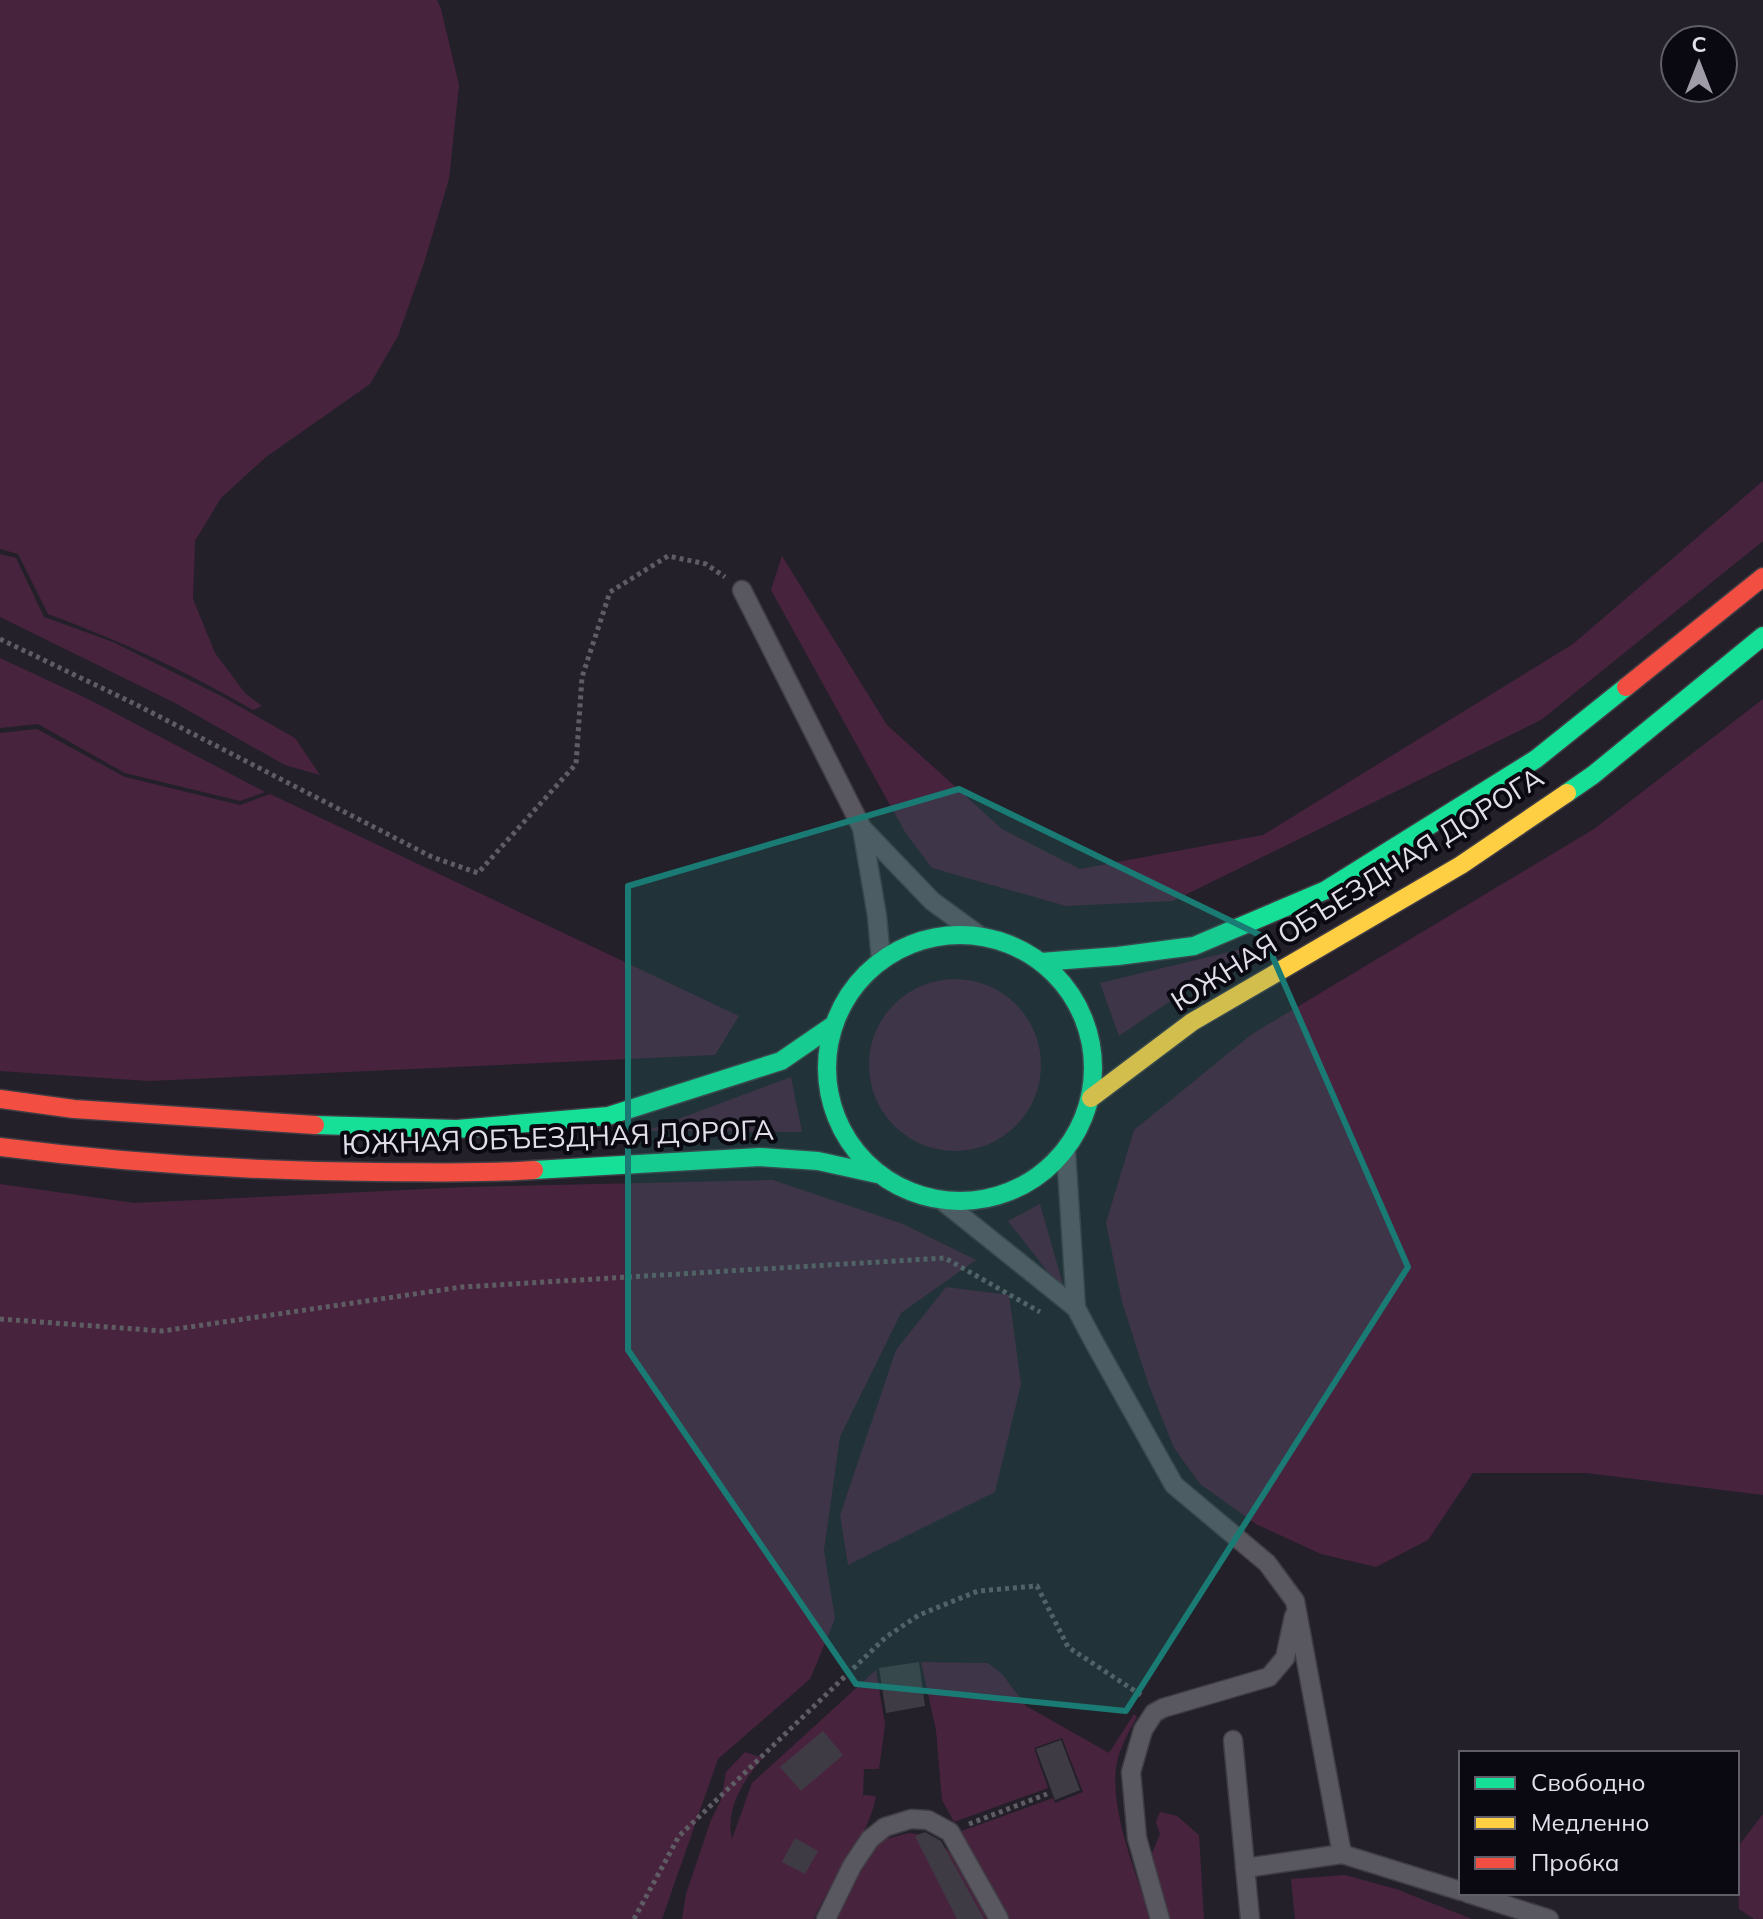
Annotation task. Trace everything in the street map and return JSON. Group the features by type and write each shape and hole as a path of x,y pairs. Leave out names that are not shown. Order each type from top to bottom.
{"main road":[{"name":"ЮЖНАЯ ОБЪЕЗДНАЯ ДОРОГА","path":"1041,962 1194,946 1326,890 1536,759 1763,577"},
{"name":"ЮЖНАЯ ОБЪЕЗДНАЯ ДОРОГА","path":"1091,1098 1192,1022 1461,865 1593,775 1763,636"},
{"path":"946,936 980,936 1012,946 1041,962 1068,989 1086,1023 1094,1060 1091,1098 1066,1152 1041,1176 1011,1193 978,1202 944,1202 877,1174 848,1144 831,1107 825,1066 832,1026 851,989 881,960 912,944 946,936"},
{"name":"ЮЖНАЯ ОБЪЕЗДНАЯ ДОРОГА","path":"0,1099 74,1109 265,1123 457,1129 608,1116 781,1061 832,1026"},
{"name":"ЮЖНАЯ ОБЪЕЗДНАЯ ДОРОГА","path":"0,1147 69,1156 278,1171 492,1173 760,1157 818,1161 877,1174"}],"lane":[{"path":"742,590 862,828 932,901 980,936"},
{"path":"862,828 881,960"},
{"path":"1066,1152 1076,1308"},
{"path":"944,1202 1076,1308 1174,1485 1267,1563 1295,1601 1342,1854"},
{"path":"1160,1919 1137,1838 1131,1772 1143,1730 1154,1713 1163,1708 1269,1677 1285,1658 1295,1601"},
{"path":"1233,1740 1250,1919"},
{"path":"826,1919 852,1866 870,1839 885,1827 911,1819 928,1820 950,1832 999,1919"},
{"path":"1245,1868 1342,1854 1459,1890"},
{"path":"1473,1895 1549,1919"}],"path":[{"path":"0,639 133,703 432,857 478,873 576,764 582,677 610,592 668,556 706,564 742,590"},
{"path":"0,1319 162,1331 462,1287 945,1258 1053,1319"},
{"path":"634,1919 679,1836 886,1637 919,1615 978,1591 1037,1586 1068,1647 1163,1708"},
{"path":"950,1832 1047,1794"}],"highlighted area":[{"path":"959,789 1264,937 1408,1267 1126,1711 856,1684 628,1350 628,886"}],"shaded area":[{"path":"0,0 437,0 441,9 459,85 449,179 398,336 370,384 266,457 221,498 195,541 193,599 215,653 245,693 262,706 253,710 153,658 48,614 18,554 0,549"},
{"path":"1763,481 1763,541 1541,720 1173,901 1066,906 932,868 905,832 771,590 782,556 887,725 1002,829 1080,869 1263,835 1573,644"},
{"path":"0,554 16,558 44,617 113,642 221,696 295,738 320,775 285,765 175,703 0,617"},
{"path":"0,658 92,701 265,792 240,801 125,773 38,724 0,728"},
{"path":"1763,699 1763,1495 1587,1473 1473,1473 1428,1540 1376,1567 1321,1554 1256,1524 1200,1484 1174,1448 1148,1383 1122,1302 1106,1223 1134,1130 1252,1034 1594,829"},
{"path":"37,729 125,777 240,805 270,794 739,1016 715,1055 149,1081 0,1071 0,733"},
{"path":"1250,947 1119,1036 1100,983"},
{"path":"955,979 988,985 1016,1004 1035,1032 1041,1065 1035,1098 1016,1126 988,1145 955,1151 922,1145 894,1126 875,1098 869,1065 875,1032 894,1004 922,985"},
{"path":"791,1077 802,1132 646,1131"},
{"path":"773,1180 903,1224 976,1260 901,1313 840,1437 824,1550 835,1619 810,1679 718,1759 662,1919 0,1919 0,1184 134,1203 467,1187"},
{"path":"1040,1204 1066,1295 1008,1221"},
{"path":"946,1287 1009,1295 1021,1384 995,1492 848,1565 840,1515 896,1350"},
{"path":"921,1662 988,1663 1002,1674 1026,1706 1109,1753 1134,1714 1137,1717 1123,1744 1115,1780 1125,1841 1151,1919 1008,1919 959,1832 1053,1798 1055,1803 1083,1792 1062,1738 1034,1748 1048,1788 954,1822 942,1800 936,1730"},
{"path":"876,1670 885,1725 879,1769 864,1769 863,1795 876,1796 858,1843 814,1919 682,1919 686,1894 721,1800 726,1772 745,1752 763,1758 733,1806 732,1839 752,1783"},
{"path":"1160,1812 1177,1816 1199,1835 1204,1919 1170,1919 1166,1912 1152,1853 1160,1834 1156,1822"},
{"path":"1763,1814 1763,1919 1754,1919 1739,1909 1739,1845"},
{"path":"909,1833 939,1843 950,1852 967,1876 989,1919 832,1919 871,1850 882,1840"},
{"path":"1345,1875 1396,1889 1472,1919 1295,1919 1291,1879"}],"building":[{"path":"919,1662 925,1706 886,1713 879,1668"},
{"path":"823,1731 843,1755 801,1791 780,1767"},
{"path":"1061,1740 1080,1790 1055,1800 1036,1749"},
{"path":"925,1832 941,1841 984,1919 957,1919 915,1836"},
{"path":"795,1838 818,1851 805,1874 782,1862"}],"traffic: fast":[{"path":"1567,793 1763,636"},
{"path":"1041,962 1194,946 1326,890 1536,759 1626,687"},
{"path":"973,935 1023,951 1045,965 1063,983 1083,1017 1091,1042 1093,1068 1091,1094 1083,1119 1063,1153 1045,1171 1011,1191 986,1199 947,1201 897,1185 875,1171 857,1153 837,1119 829,1094 827,1055 843,1005 857,983 875,965 909,945 934,937 973,935"},
{"path":"315,1125 457,1129 608,1116 781,1061 832,1026"},
{"path":"534,1170 760,1157 818,1161 877,1174"}],"traffic: slow":[{"path":"1091,1098 1192,1022 1461,865 1567,793"}],"traffic: jam":[{"path":"1626,687 1763,577"},
{"path":"0,1099 74,1109 315,1125"},
{"path":"0,1147 141,1162 282,1170 534,1170"}]}
